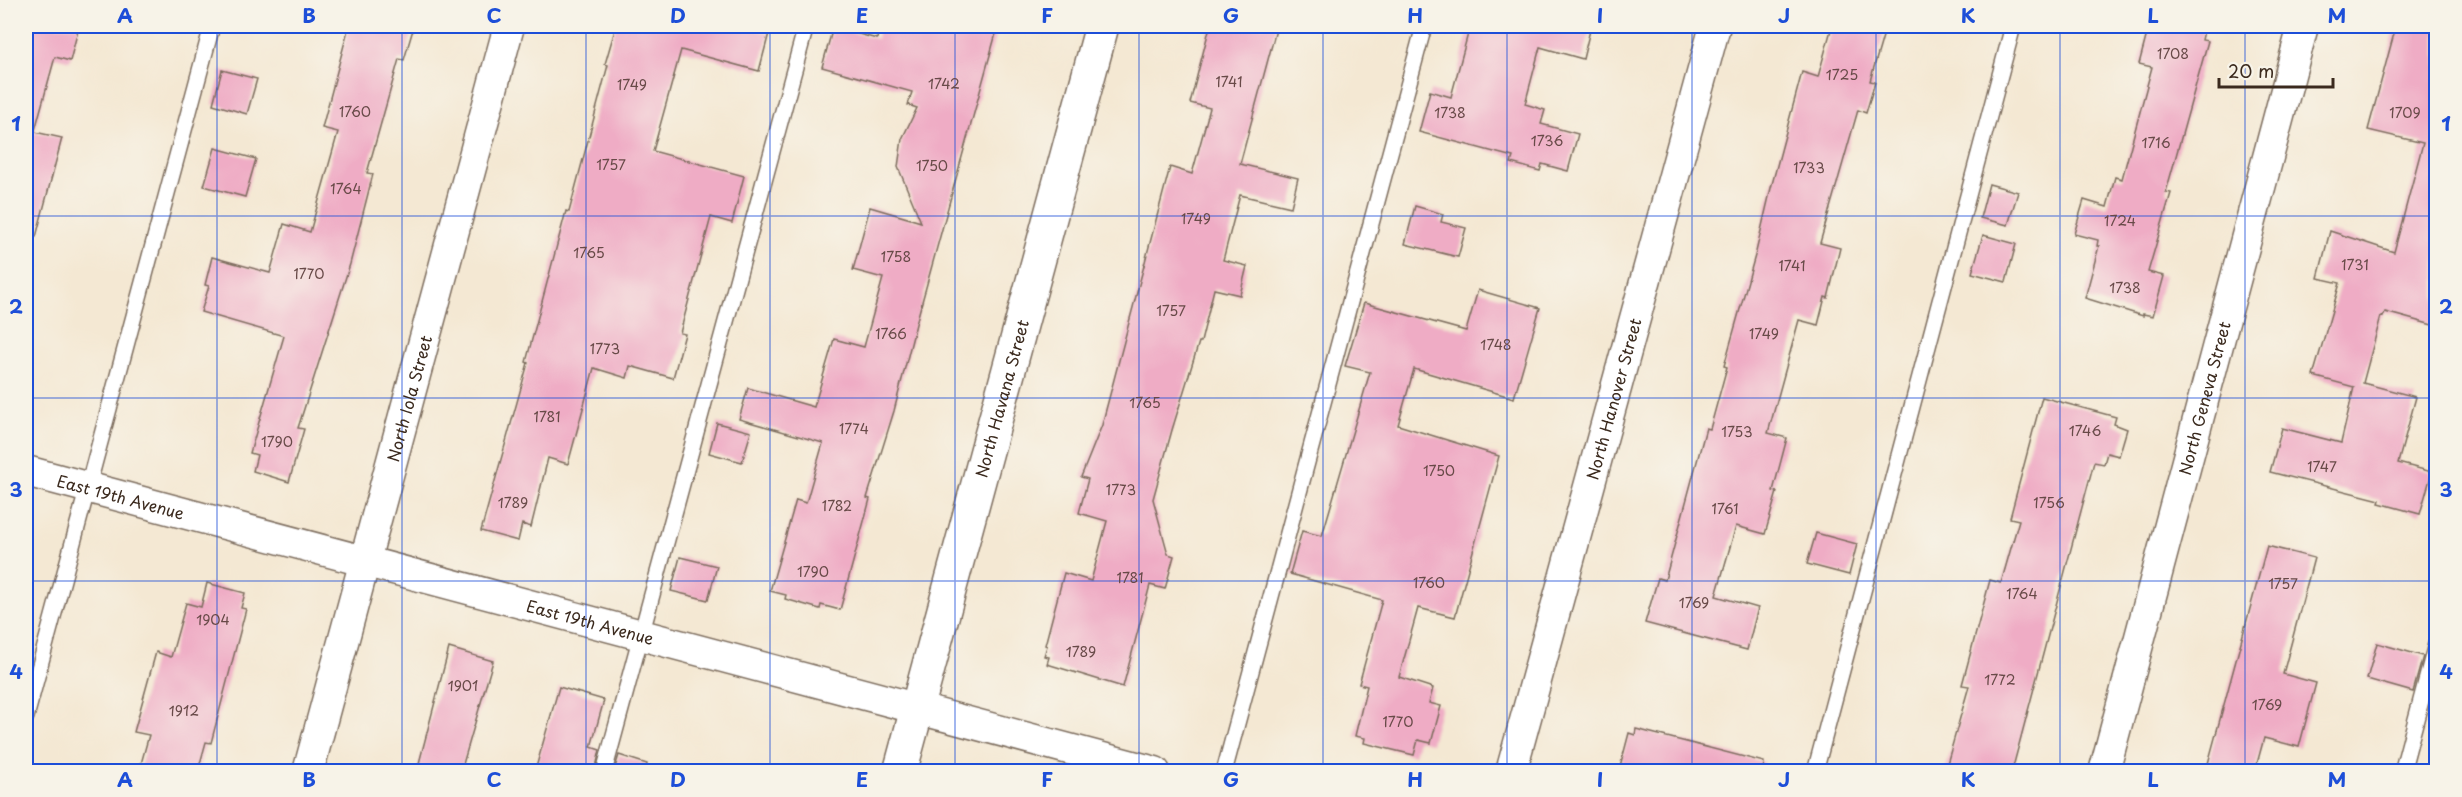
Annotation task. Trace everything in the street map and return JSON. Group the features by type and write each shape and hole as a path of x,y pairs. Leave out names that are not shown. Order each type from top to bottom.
{"street":[{"name":"North Iola Street","path":"308,771 509,26"},
{"name":"North Havana Street","path":"900,771 1102,26"},
{"name":"North Hanover Street","path":"1511,771 1715,26"},
{"name":"North Geneva Street","path":"2104,771 2302,26"},
{"name":"East 19th Avenue","path":"26,471 1155,771"}],"lane":[{"path":"26,717 212,26"},
{"path":"604,771 806,26"},
{"path":"1224,771 1424,26"},
{"path":"1815,771 2013,26"},
{"path":"2402,771 2436,644"}],"building":[{"path":"26,26 79,26 70,61 55,57 35,130 26,128"},
{"path":"349,26 414,26 404,60 399,59 367,173 373,174 350,264 298,428 304,429 289,482 253,471 257,455 250,453 284,336 201,312 209,286 205,285 212,257 270,273 284,224 310,232 338,132 322,128"},
{"path":"616,26 740,26 769,33 759,71 681,50 653,151 744,176 732,223 711,217 680,333 685,334 673,378 630,366 627,378 594,368 568,464 548,458 531,527 522,524 518,541 481,531 528,363 526,362 566,211 569,212"},
{"path":"879,26 998,26 894,411 867,498 870,499 840,610 821,605 820,609 785,599 786,595 770,591 796,500 806,503 823,443 739,419 748,388 814,407 834,339 864,347 883,278 853,270 870,207 921,222 898,167 902,139 917,108 908,105 912,92 822,67 833,27 877,39"},
{"path":"1210,26 1277,26 1240,164 1298,178 1291,207 1240,195 1223,260 1247,266 1240,295 1214,289 1201,342 1199,342 1172,430 1153,499 1168,554 1174,556 1165,589 1150,585 1123,687 1047,664 1049,657 1044,656 1047,646 1045,645 1064,573 1091,581 1107,521 1079,513 1088,479 1081,477 1102,425 1170,167 1192,174 1210,108 1190,103"},
{"path":"1470,26 1591,26 1583,59 1540,47 1525,104 1545,110 1541,124 1578,134 1568,171 1542,164 1540,171 1511,163 1513,157 1419,132 1430,91 1451,97"},
{"path":"1832,26 1886,26 1870,81 1875,82 1866,113 1858,110 1820,243 1840,248 1828,298 1825,297 1818,325 1799,320 1768,433 1787,438 1773,491 1777,492 1765,534 1736,526 1716,596 1758,608 1747,650 1645,623 1658,578 1665,580 1706,428 1710,429 1727,367 1724,366 1802,72 1818,77"},
{"path":"2149,26 2205,26 2202,40 2208,41 2166,192 2171,193 2148,272 2164,276 2153,316 2143,314 2143,316 2085,298 2099,246 2097,246 2098,240 2074,234 2084,200 2107,207 2115,177 2122,179 2152,67 2139,64"},
{"path":"2396,26 2436,26 2436,326 2385,312 2383,317 2381,316 2363,383 2416,397 2398,463 2432,472 2420,514 2379,503 2380,500 2270,472 2282,428 2341,443 2354,387 2313,376 2340,283 2318,278 2330,231 2394,252 2423,143 2368,130"},
{"path":"222,70 257,79 247,114 213,104"},
{"path":"26,130 62,138 36,237 26,236"},
{"path":"215,148 256,159 245,197 204,186"},
{"path":"1989,184 2018,192 2008,225 1980,218"},
{"path":"1415,206 1443,214 1441,222 1466,228 1458,257 1405,244"},
{"path":"1983,235 2016,244 2006,282 1972,273"},
{"path":"1478,290 1540,308 1514,398 1414,369 1398,425 1499,456 1455,617 1418,608 1399,677 1433,688 1429,703 1441,706 1431,743 1418,740 1414,755 1364,743 1365,738 1355,736 1367,686 1359,684 1382,600 1290,574 1302,531 1322,536 1370,372 1345,366 1364,303 1466,331"},
{"path":"2042,397 2116,417 2114,424 2127,429 2119,456 2107,453 2104,464 2094,462 2012,771 1945,771 1969,686 1962,685 1990,580 2001,583 2019,520 2010,518"},
{"path":"717,423 751,432 742,462 709,453"},
{"path":"1816,533 1857,544 1849,575 1807,564"},
{"path":"2267,546 2314,558 2283,674 2316,683 2299,747 2264,738 2255,771 2206,771"},
{"path":"680,557 717,566 708,600 671,591"},
{"path":"207,583 245,593 241,608 246,609 211,743 206,742 198,771 139,771 149,735 134,732 156,652 171,657 186,603 201,607"},
{"path":"2377,643 2423,656 2413,692 2367,679"},
{"path":"449,648 493,661 461,771 417,771"},
{"path":"559,687 604,700 591,747 600,750 595,771 535,771"},
{"path":"1636,729 1764,762 1763,771 1619,771 1629,733 1635,735"},
{"path":"619,755 647,764 646,771 614,771"}]}
